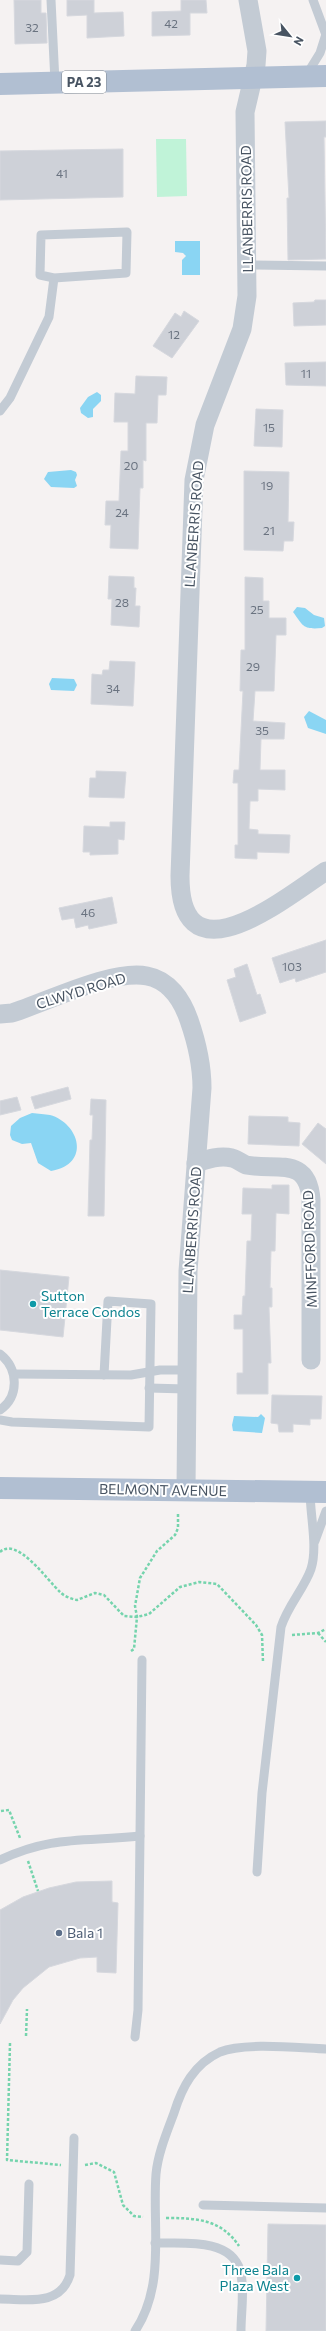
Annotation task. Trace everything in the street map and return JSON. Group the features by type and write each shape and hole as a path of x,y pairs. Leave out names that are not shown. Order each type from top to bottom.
{"main road":[{"name":"PA 23","path":"0,84 316,77"},
{"name":"BELMONT AVENUE","path":"0,1488 318,1492"}],"street":[{"name":"LLANBERRIS ROAD","path":"248,0 256,43 254,78 245,112 248,265 247,296 242,329 205,425 196,462 193,488 180,894 183,908 199,925 212,930 236,926 326,871"},
{"name":"CLWYD ROAD","path":"0,1014 12,1012 80,988 118,977 148,976 162,982"},
{"name":"LLANBERRIS ROAD","path":"162,982 175,993 186,1010 200,1058 202,1088 188,1271 186,1490"},
{"name":"MINFFORD ROAD","path":"196,1163 214,1158 232,1158 246,1164 290,1168 299,1172 308,1184 311,1200 311,1360"}],"lane":[{"path":"51,0 55,82"},
{"path":"313,0 326,34 320,53 316,77"},
{"path":"127,232 126,273 54,278 40,275 41,235 127,232"},
{"path":"248,265 326,266"},
{"path":"0,411 10,398 50,317 54,278"},
{"path":"0,399 10,398"},
{"path":"0,1420 12,1422 149,1427 151,1304 108,1301 104,1375"},
{"path":"0,1354 7,1360 14,1374 13,1392 9,1401 0,1410"},
{"path":"14,1374 104,1375 150,1373 160,1370 186,1370"},
{"path":"149,1388 186,1389"},
{"path":"257,1872 262,1793 281,1626 286,1612 311,1569 318,1492"},
{"path":"314,1544 326,1511"},
{"path":"134,2037 138,2016 142,1660"},
{"path":"0,1860 24,1850 54,1842 140,1836"},
{"path":"135,2331 145,2315 153,2285 155,2188 160,2156 178,2098 197,2068 221,2052 231,2049 326,2049"},
{"path":"0,2299 41,2299 53,2297 67,2286 70,2275 74,2138"},
{"path":"0,2260 18,2260 27,2252 29,2184"},
{"path":"203,2205 326,2208"},
{"path":"155,2243 214,2246 230,2255 240,2269 242,2280 241,2331"}],"path":[{"path":"131,1651 134,1649 137,1617 135,1606 140,1578 157,1551 175,1534 178,1528 178,1512"},
{"path":"0,1552 4,1548 13,1548 22,1553 61,1593 77,1600 95,1594 104,1595 124,1616 137,1617 149,1614 180,1588 199,1582 217,1584 256,1625 262,1635 263,1662"},
{"path":"289,1635 318,1633 326,1629"},
{"path":"318,1633 326,1642"},
{"path":"1,1810 9,1810 21,1841"},
{"path":"27,1859 38,1892"},
{"path":"26,2036 27,2009"},
{"path":"10,2043 7,2160 61,2165"}],"green space":[{"path":"156,139 186,139 187,196 157,197"}],"water":[{"path":"175,241 200,241 200,275 182,275 182,260 186,256 183,253 175,252"},
{"path":"97,392 101,395 101,401 93,409 93,417 88,418 81,413 80,408 88,397"},
{"path":"71,470 76,472 77,475 75,480 77,486 74,488 51,487 44,479 48,472"},
{"path":"297,607 305,608 314,615 324,618 325,626 322,628 310,628 304,626 293,612"},
{"path":"52,678 74,679 77,685 74,691 51,690 49,684"},
{"path":"309,711 326,720 326,734 308,728 304,717"},
{"path":"32,1113 50,1115 60,1119 74,1134 77,1143 76,1152 72,1160 64,1167 51,1171 38,1163 31,1143 22,1144 12,1140 10,1135 11,1126 20,1118"},
{"path":"261,1414 265,1418 262,1433 233,1431 232,1425 234,1416 258,1417"}],"building":[{"path":"14,0 41,0 41,13 46,13 47,43 15,44"},
{"path":"67,0 94,0 94,13 123,12 124,36 87,38 87,15 67,16"},
{"path":"181,0 206,0 207,13 190,13 190,35 152,36 152,12 181,11"},
{"path":"326,121 326,137 324,137 326,259 288,260 287,198 289,198 285,122"},
{"path":"123,149 123,197 0,200 0,151"},
{"path":"315,300 326,300 326,325 294,326 293,303 314,302"},
{"path":"184,311 199,321 172,358 153,346 175,313 181,317"},
{"path":"326,362 326,386 286,385 285,363"},
{"path":"136,376 167,377 166,395 158,395 157,423 146,423 146,461 143,460 143,488 140,488 138,549 110,548 111,525 105,525 106,501 119,501 121,451 128,451 128,422 114,422 115,393 135,394"},
{"path":"256,409 283,410 282,447 254,446"},
{"path":"244,471 289,472 288,522 294,522 293,541 284,541 283,551 244,550"},
{"path":"109,576 134,577 134,588 136,588 135,606 140,606 139,627 111,625 112,599 108,599"},
{"path":"245,577 263,578 263,601 269,601 269,618 286,618 286,635 276,635 274,691 255,691 253,721 285,723 284,739 261,739 260,770 285,770 285,790 258,789 258,801 250,801 249,829 258,830 258,834 290,835 289,853 257,852 257,859 235,858 235,845 238,845 238,783 233,783 234,770 239,770 243,691 240,691 241,650 245,650"},
{"path":"110,661 135,662 133,706 91,704 92,674 102,675 103,670 109,670"},
{"path":"96,771 126,772 124,798 89,797 90,778 96,778"},
{"path":"110,822 125,822 124,840 118,839 118,854 90,855 90,852 83,852 84,826 110,827"},
{"path":"112,897 117,923 89,929 88,925 76,928 74,918 62,920 59,908"},
{"path":"326,940 326,972 296,982 295,978 280,983 272,958"},
{"path":"247,964 257,995 260,994 266,1013 240,1022 227,980 236,977 234,969"},
{"path":"68,1087 71,1099 35,1109 31,1097"},
{"path":"17,1097 21,1110 0,1115 0,1101"},
{"path":"91,1099 106,1100 104,1216 88,1216 90,1140 92,1140 93,1115 90,1115"},
{"path":"249,1116 288,1117 288,1122 300,1123 299,1146 248,1144"},
{"path":"318,1123 326,1129 326,1164 302,1144"},
{"path":"272,1185 289,1185 289,1214 276,1213 275,1251 271,1251 270,1288 272,1288 272,1307 269,1307 271,1363 268,1363 268,1394 237,1394 237,1373 243,1373 243,1329 234,1329 234,1315 242,1315 243,1296 245,1296 247,1241 251,1241 252,1214 242,1214 243,1188 272,1189"},
{"name":"Sutton Terrace Condos","path":"0,1270 69,1277 63,1337 0,1330"},
{"path":"272,1395 322,1396 321,1419 310,1419 310,1425 293,1424 293,1432 279,1432 278,1424 271,1423"},
{"name":"Bala 1","path":"112,1881 112,1902 118,1903 116,1973 97,1972 97,1957 80,1958 49,1967 23,1988 13,2000 0,2024 0,1910 23,1897 49,1888 76,1882"},
{"name":"Three Bala Plaza West","path":"268,2224 326,2225 326,2331 266,2331"}],"place":[{"name":"Sutton Terrace Condos","path":"33,1304"},
{"name":"Bala 1","path":"59,1933"},
{"name":"Three Bala Plaza West","path":"297,2278"}]}
